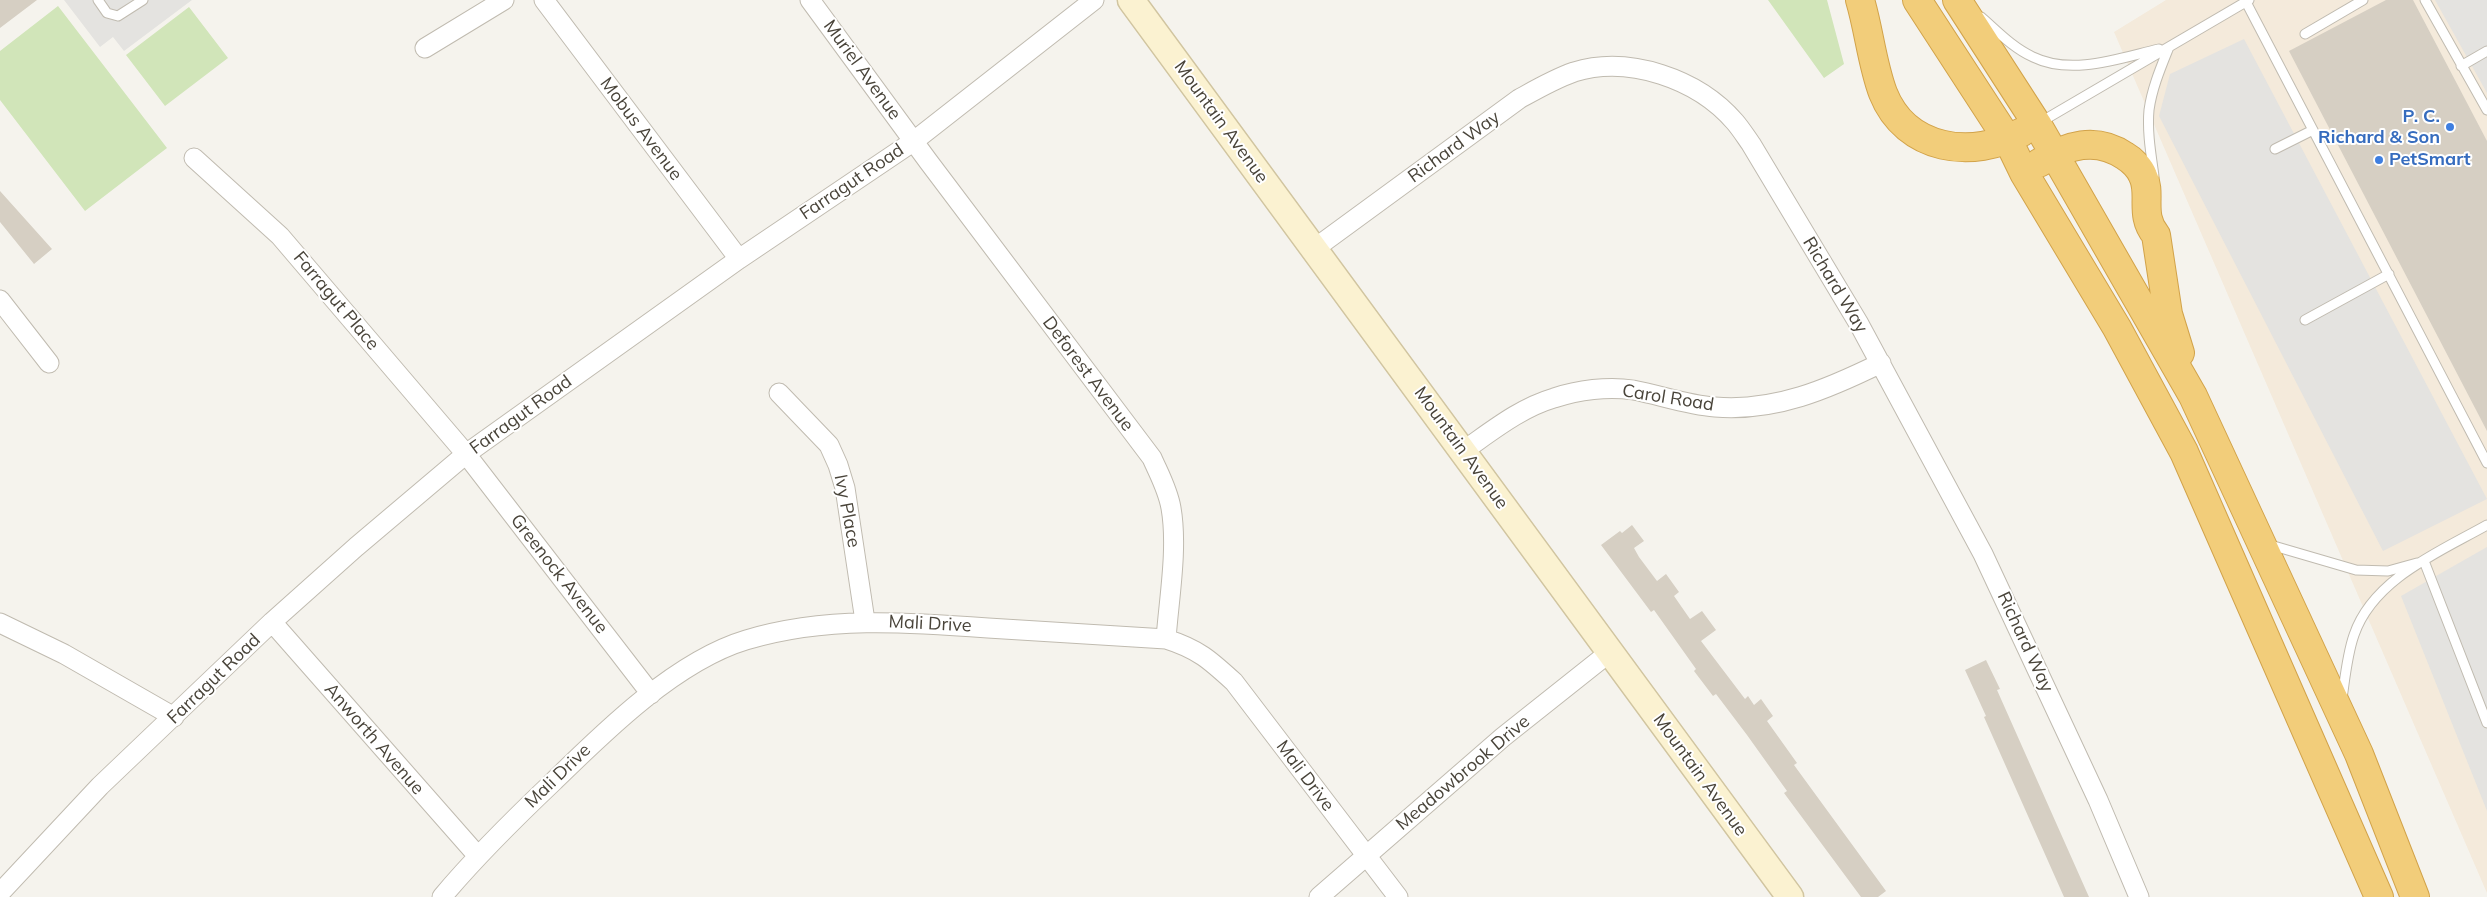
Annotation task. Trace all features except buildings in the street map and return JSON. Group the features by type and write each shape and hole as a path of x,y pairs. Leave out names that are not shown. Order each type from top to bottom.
{"highway":[{"path":"1860,0 1884,94 1899,120 1920,137 1945,147 1971,148 2008,140 2037,124"},
{"path":"1917,0 2008,140 2024,173 2117,328 2184,452 2379,897"},
{"path":"1957,0 2037,124 2193,396 2359,754 2415,897"},
{"path":"2024,173 2053,154 2076,145 2098,144 2114,148 2131,160 2144,176 2148,226 2157,226 2168,314 2193,396"}],"street":[{"path":"425,48 504,0"},
{"name":"Mobus Avenue","path":"544,0 739,259"},
{"name":"Muriel Avenue","path":"810,0 914,141"},
{"name":"Farragut Road","path":"0,893 100,786 174,718 272,622 356,547 466,454 739,259 914,141 1094,0"},
{"name":"Mountain Avenue","path":"1131,0 1790,897"},
{"name":"Richard Way","path":"1314,249 1519,100 1547,82 1576,72 1607,67 1640,70 1668,77 1694,89 1717,104 1736,122 1881,363 1983,554 2098,800 2139,897"},
{"name":"Deforest Avenue","path":"914,141 1152,458 1163,481 1171,508 1173,536 1166,639"},
{"name":"Farragut Place","path":"194,158 280,236 466,454"},
{"path":"0,300 49,363"},
{"name":"Carol Road","path":"1463,451 1526,408 1564,395 1609,389 1633,390 1669,400 1715,407 1779,404 1806,396 1881,363"},
{"name":"Ivy Place","path":"779,394 829,445 838,465 846,488 865,621"},
{"name":"Greenock Avenue","path":"466,454 651,694"},
{"name":"Mali Drive","path":"442,897 477,855 607,728 706,655 745,640 806,626 865,621 1166,639 1196,651 1209,659 1234,682 1398,897"},
{"name":"Anworth Avenue","path":"272,622 477,855"},
{"path":"0,623 64,654 174,718"},
{"name":"Meadowbrook Drive","path":"1319,897 1503,736 1610,652"}],"lane":[{"path":"98,0 107,12 118,16 143,0"},
{"path":"1961,0 2012,44 2034,58 2058,64 2084,66 2169,47"},
{"path":"2305,34 2363,0"},
{"path":"2425,0 2487,110"},
{"path":"2037,124 2248,1 2313,130 2487,463"},
{"path":"2157,208 2149,130 2149,110 2169,47"},
{"path":"2461,66 2487,51"},
{"path":"2275,149 2313,130"},
{"path":"2305,320 2389,274"},
{"path":"2339,712 2353,637 2360,619 2372,600 2424,561 2487,525"},
{"path":"2260,542 2356,570 2388,571 2424,561"},
{"path":"2424,561 2487,724"}],"shaded area":[{"path":"64,0 192,0 124,51 113,37 100,47"},
{"path":"2166,0 2487,0 2487,893 2114,32"},
{"path":"2435,0 2487,0 2487,93"},
{"path":"2244,39 2487,499 2383,551 2159,116 2170,74"},
{"path":"2487,547 2487,811 2401,596"}],"green space":[{"path":"1768,0 1827,0 1844,64 1824,78"},
{"path":"58,6 167,148 85,211 0,100 0,51"},
{"path":"189,7 228,58 165,106 126,55"}],"place":[{"name":"P. C. Richard & Son","path":"2450,127"},
{"name":"PetSmart","path":"2379,160"}]}
